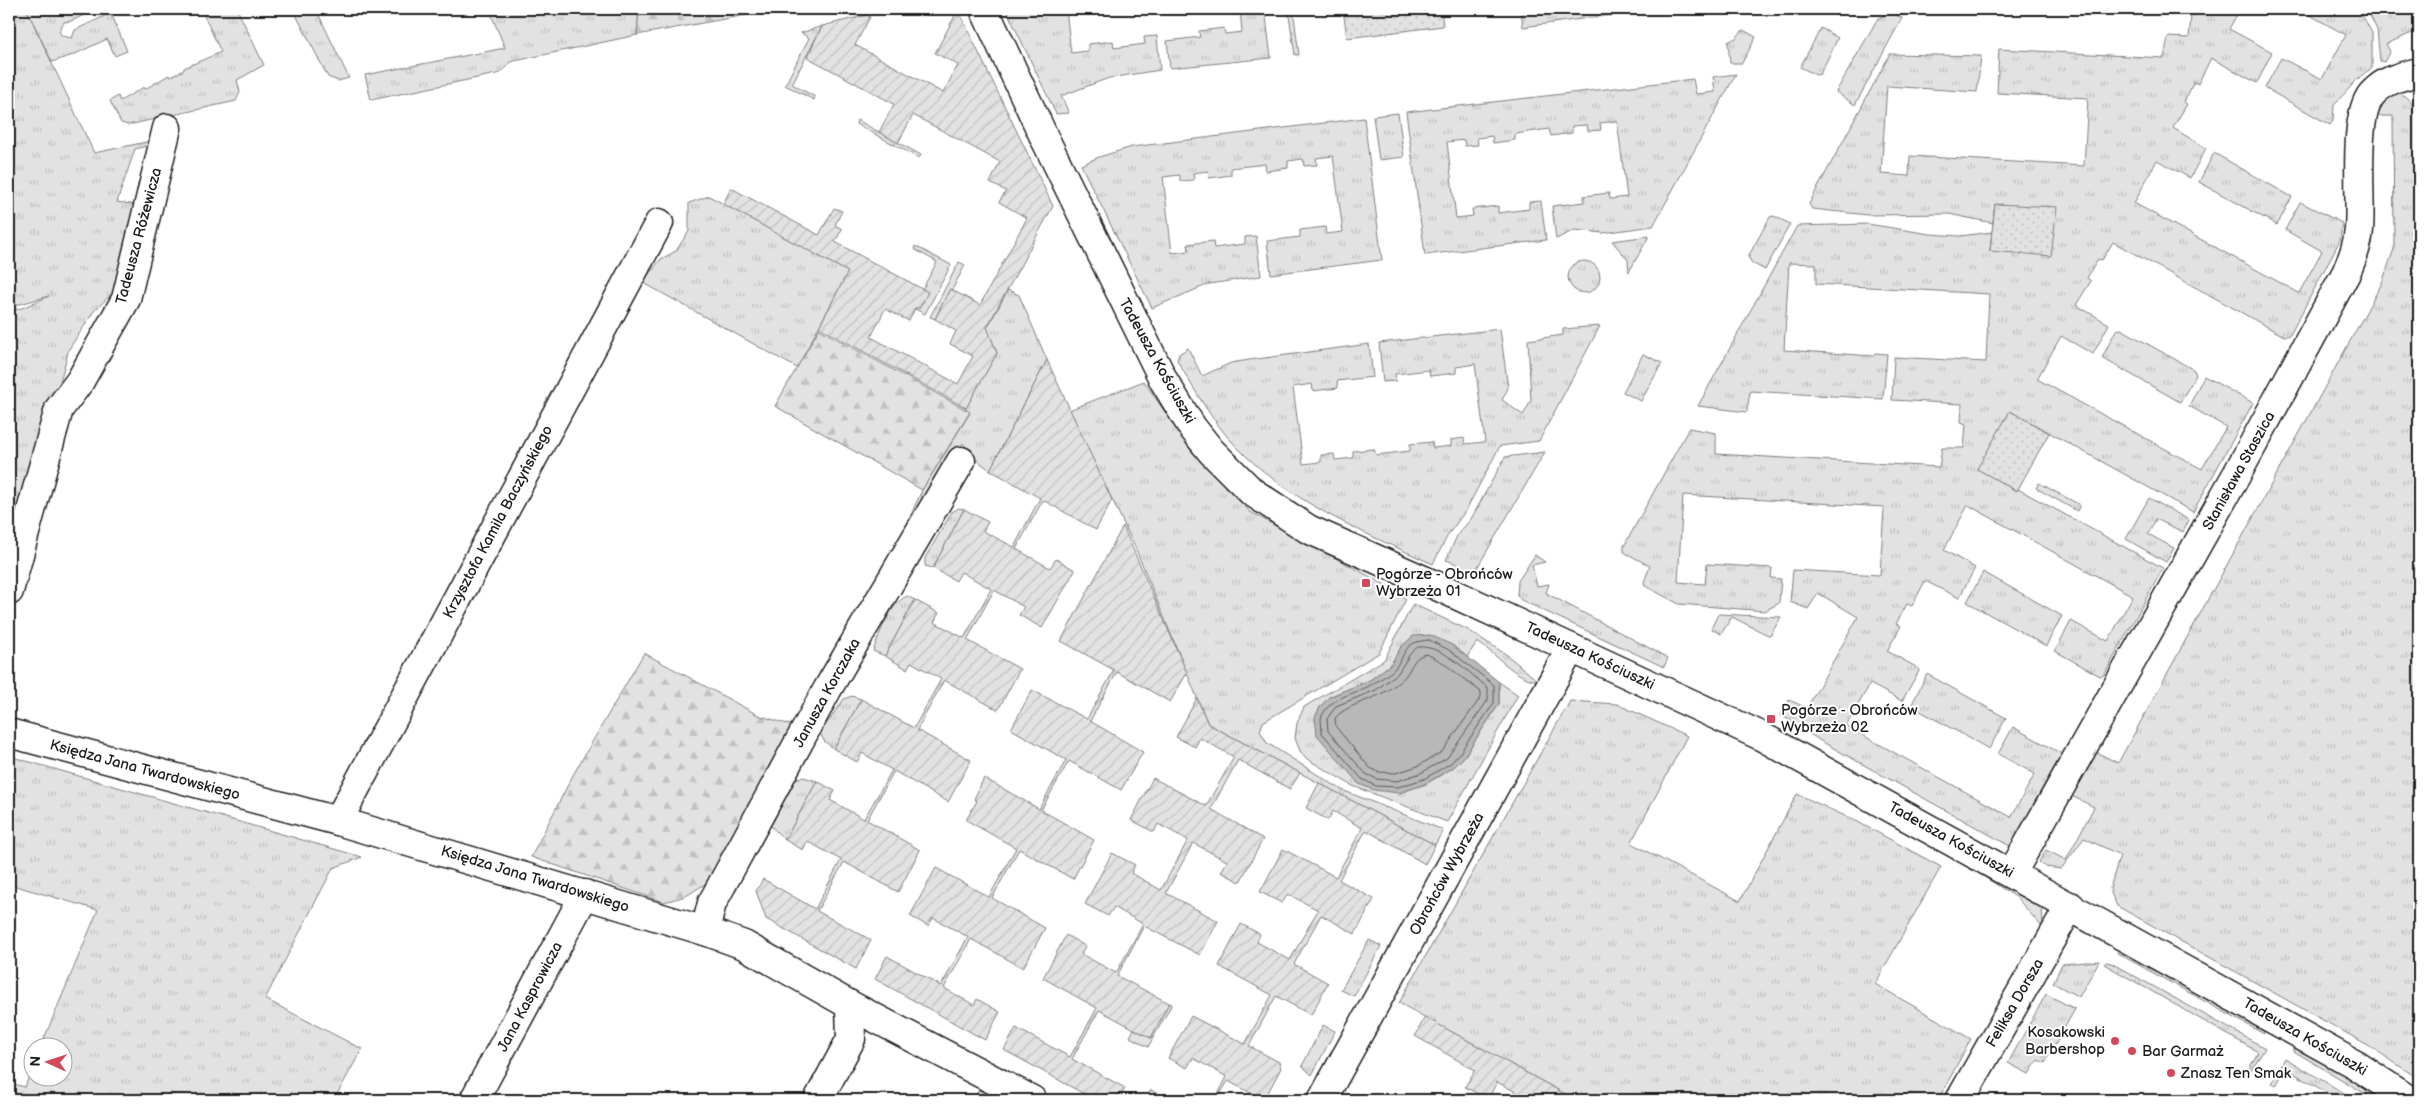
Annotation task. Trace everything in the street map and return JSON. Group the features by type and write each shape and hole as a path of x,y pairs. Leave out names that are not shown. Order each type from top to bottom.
{"street":[{"name":"Tadeusza Kościuszki","path":"984,9 1044,137 1164,380 1192,427 1222,463 1252,492 1308,529 1759,735 2356,1064 2410,1100"},
{"name":"Stanisława Staszica","path":"2012,873 2237,474 2346,273 2356,248 2360,230 2360,129 2366,103 2372,94 2386,83 2419,72"},
{"name":"Tadeusza Różewicza","path":"9,590 59,408 80,381 126,298 167,128"},
{"name":"Krzysztofa Kamila Baczyńskiego","path":"338,821 659,223"},
{"name":"Janusza Korczaka","path":"705,931 712,903 827,690 961,461"},
{"name":"Obrońców Wybrzeża","path":"1322,1100 1571,648"},
{"name":"Księdza Jana Twardowskiego","path":"9,733 338,821 705,931 744,945 850,1005 1032,1100"},
{"name":"Jana Kasprowicza","path":"474,1100 585,894"},
{"name":"Feliksa Dorsza","path":"1960,1100 2070,906"},
{"path":"818,1100 851,1039 850,1005"}],"green space":[{"path":"9,9 97,9 71,21 64,22 59,31 62,36 72,38 75,30 111,13 127,51 115,56 107,39 73,55 52,62 28,12 94,153 156,140 159,143 135,149 117,202 131,204 147,210 116,290 94,311 69,349 9,567 9,311 22,308 49,296 9,307"},
{"path":"201,9 237,9 264,65 237,80 240,92 236,101 128,125 121,123 110,101 118,96 120,101 144,87 145,89 169,75 170,77 184,70 184,68 221,52"},
{"path":"293,9 316,9 349,78 338,81 328,77"},
{"path":"489,9 639,9 637,35 510,62 501,73 371,100 365,75 505,48"},
{"path":"639,9 779,9 637,35"},
{"path":"1006,9 1066,9 1071,53 1088,51 1088,44 1113,41 1114,48 1145,44 1144,37 1157,36 1160,70 1109,78 1061,96 1069,113 1056,114"},
{"path":"1240,9 1265,9 1271,58 1170,68 1167,41 1200,37 1199,31 1224,28 1225,34 1242,32"},
{"path":"1288,9 1293,9 1299,55 1295,55"},
{"path":"1343,9 1441,9 1443,26 1347,38"},
{"path":"1521,9 1632,9 1633,12 1523,27"},
{"path":"2185,9 2240,9 2229,29 2272,52 2257,83 2211,58 2198,84 2194,82 2184,102 2187,104 2173,128 2206,148 2190,178 2157,160 2134,203 2299,293 2322,251 2285,230 2300,202 2342,223 2340,240 2290,335 2284,336 2113,242 2102,260 2098,259 2087,278 2091,281 2076,305 2109,324 2093,354 2061,336 2037,379 2202,469 2226,427 2189,406 2204,376 2253,403 2193,512 2010,411 1978,469 2163,568 2104,675 2100,676 2055,651 2071,621 2108,641 2133,596 1968,505 1944,550 1975,568 1959,598 1925,581 1912,606 1907,604 1896,624 1901,626 1887,651 1918,668 1919,671 1902,701 1870,684 1846,726 2011,817 2035,774 1998,754 2013,727 2062,754 2010,846 1819,740 1781,715 1789,700 1807,708 1858,617 1818,593 1808,609 1790,602 1793,570 1880,575 1884,507 1683,495 1678,582 1705,584 1707,564 1772,568 1771,578 1781,579 1779,603 1765,611 1679,604 1645,586 1644,582 1650,566 1624,552 1624,546 1689,428 1716,433 1716,454 1939,467 1942,448 1964,448 1966,424 1961,422 1962,404 1892,400 1894,357 1986,362 1989,294 1816,284 1816,264 1789,263 1784,350 1874,356 1875,353 1887,354 1883,399 1750,391 1747,412 1698,406 1797,226 1868,224 1930,234 1960,236 1992,232 1990,251 1993,223 1949,214 1868,215 1812,209 1809,204 1890,54 1981,56 1977,92 1887,86 1881,174 1909,176 1910,156 2084,166 2088,98 1997,93 1999,49 2164,58 2168,37 2189,38 2191,16 2184,15"},
{"path":"2299,9 2359,9 2372,33 2372,68 2361,76 2334,104 2333,121 2330,125 2265,88 2281,58 2322,79 2346,35"},
{"path":"2367,9 2419,9 2419,30 2386,44 2390,51 2384,62 2380,61 2377,30"},
{"path":"958,10 1053,206 987,327 997,353 966,408 819,327 848,272 723,204 731,188 819,235 834,208 842,211 835,225 842,229 835,242 928,292 920,308 915,308 909,321 885,309 871,337 958,384 973,356 950,344 956,331 935,319 950,289 980,305 1027,218 999,202 1006,191 990,183 1000,162 913,115 898,143 879,132 894,104 807,57 822,26 867,15 870,17 855,45 943,93 958,65 935,53"},
{"path":"1892,13 1902,18 1855,105 1836,92 1878,18"},
{"path":"822,26 792,84 815,97 814,100 785,85 809,38 801,33"},
{"path":"1821,28 1838,38 1820,74 1816,75 1800,67"},
{"path":"1743,30 1756,37 1742,63 1730,63 1728,42 1736,38"},
{"path":"1736,74 1653,226 1603,233 1575,230 1556,239 1552,206 1584,202 1584,196 1609,193 1610,199 1627,197 1617,121 1600,123 1601,130 1588,131 1587,125 1572,126 1572,133 1551,136 1549,129 1515,134 1515,140 1493,143 1492,136 1477,138 1478,145 1465,146 1464,140 1447,142 1456,218 1473,216 1472,209 1498,206 1498,213 1529,209 1529,202 1541,201 1546,240 1425,255 1406,112 1693,79 1696,94 1715,92 1713,77"},
{"path":"2394,91 2411,102 2419,132 2419,1079 2368,1045 2117,906 2110,888 2120,855 2084,838 2061,869 2046,867 2039,862 2046,850 2066,860 2094,807 2072,796 2096,752 2118,763 2382,283 2394,249 2393,116 2372,116 2373,108"},
{"path":"1398,113 1404,157 1379,160 1373,116"},
{"path":"1364,118 1382,260 1271,274 1267,241 1300,237 1300,230 1325,227 1326,234 1343,232 1333,156 1316,158 1317,165 1304,166 1303,159 1288,161 1288,168 1266,171 1265,164 1231,168 1231,175 1209,178 1208,171 1193,173 1194,180 1180,181 1180,175 1163,177 1172,253 1189,251 1188,244 1213,241 1214,248 1245,244 1245,237 1256,236 1261,276 1209,284 1152,308 1081,165 1099,157 1132,147"},
{"path":"857,120 921,155 919,158 856,124"},
{"path":"2214,153 2292,197 2277,225 2199,182"},
{"path":"709,196 848,272 797,368 642,282 661,259 676,251 689,231 689,203"},
{"path":"1995,204 2057,207 2051,256 1990,251"},
{"path":"1774,216 1790,224 1765,270 1752,263 1748,257 1770,217"},
{"path":"1649,236 1629,272 1628,260 1612,241"},
{"path":"915,246 951,265 925,314 915,309 928,292 922,290 937,262 914,249"},
{"path":"1584,261 1590,262 1595,266 1599,271 1599,283 1595,288 1590,292 1584,293 1578,292 1573,288 1569,283 1568,277 1569,271 1573,266 1578,262"},
{"path":"959,262 965,265 952,290 950,289 935,319 930,317"},
{"path":"1008,290 1019,295 1047,360 990,470 974,458 963,443 907,528 906,526 922,490 970,413 966,408 997,353 987,328"},
{"path":"1600,326 1539,441 1500,446 1466,510 1448,535 1433,564 1328,514 1279,483 1256,465 1218,425 1177,360 1179,354 1188,348 1202,376 1231,363 1369,344 1373,377 1337,381 1338,388 1313,391 1312,384 1293,387 1303,464 1321,462 1321,455 1334,454 1335,460 1353,458 1353,451 1374,449 1376,455 1410,451 1410,444 1432,442 1433,448 1451,446 1451,440 1464,438 1465,444 1485,442 1475,364 1456,367 1456,373 1430,376 1429,370 1395,374 1396,381 1383,382 1379,343 1500,329 1508,388 1502,400 1523,415 1531,401 1528,340 1563,335 1563,329"},
{"path":"819,329 970,412 922,490 775,406"},
{"path":"2121,329 2194,370 2196,375 2180,402 2102,358 2116,330"},
{"path":"1643,354 1662,363 1641,401 1623,392"},
{"path":"1047,360 1112,500 1096,530 1043,500 1016,549 1050,568 1056,559 1075,570 1042,628 1019,615 1024,607 994,590 967,640 1020,669 998,710 944,680 917,730 971,760 948,802 894,771 867,820 920,850 898,892 844,862 817,911 871,940 856,969 766,919 756,891 763,879 815,909 841,860 807,841 803,850 785,840 817,781 835,791 830,800 864,819 892,770 862,753 857,762 834,749 861,699 914,728 941,679 911,662 907,669 885,656 915,600 939,613 934,622 964,638 991,589 961,572 956,581 933,568 964,509 988,522 983,531 1014,547 1040,498 990,470"},
{"path":"1144,381 1192,452 1250,512 1393,589 1406,599 1379,653 1263,722 1260,731 1267,743 1342,790 1443,830 1435,845 1208,724 1135,547 1069,410"},
{"path":"2010,411 2049,433 2017,491 1977,469"},
{"path":"1545,452 1477,568 1471,573 1466,574 1454,572 1457,564 1446,560 1458,534 1471,519 1505,457"},
{"path":"2039,483 2080,505 2077,511 2036,488"},
{"path":"2149,498 2189,520 2183,532 2156,519 2148,534 2174,548 2166,562 2126,539"},
{"path":"959,508 964,509 933,568 925,566 925,558 952,512"},
{"path":"1123,526 1187,673 1170,702 1117,672 1090,721 1143,752 1121,790 1069,761 1041,810 1094,840 1073,879 1019,849 992,898 1045,928 1023,968 971,939 944,988 974,1005 977,999 1000,1012 985,1040 875,979 887,956 941,986 968,937 933,918 928,926 910,916 936,868 989,897 1016,848 966,820 977,801 974,799 984,778 1039,809 1066,760 1011,729 1032,690 1087,719 1114,670 1061,641"},
{"path":"1535,555 1545,562 1532,565 1537,586 1549,584 1546,593 1668,658 1664,667 1521,600 1517,595 1518,581"},
{"path":"1983,572 2062,616 2046,646 1967,602"},
{"path":"907,596 915,600 885,656 873,651 890,613"},
{"path":"1413,604 1468,630 1507,655 1538,681 1513,671 1477,642 1467,657 1452,645 1401,647 1391,664 1370,680 1329,697 1399,793 1426,784 1454,767 1464,757 1499,704 1499,682 1518,695 1447,822 1353,786 1307,759 1300,751 1295,738 1297,723 1304,707 1384,660"},
{"path":"1718,614 1781,617 1770,636 1732,617 1721,634 1711,629"},
{"path":"644,653 758,715 797,727 705,884 686,896 664,902 531,857 573,775"},
{"path":"1927,674 2006,718 1989,749 1911,706"},
{"path":"852,696 861,699 834,749 824,741 820,733 844,699"},
{"path":"1197,698 1208,724 1300,773 1290,789 1238,760 1211,809 1263,839 1240,882 1221,872 1227,861 1193,843 1166,893 1218,921 1200,955 1144,926 1117,976 1169,1003 1151,1038 1099,1010 1072,1059 1125,1088 1119,1100 1095,1100 1004,1050 1016,1028 1070,1057 1097,1008 1043,978 1066,935 1085,946 1081,954 1116,973 1143,924 1114,907 1108,916 1085,904 1112,853 1135,865 1131,873 1161,890 1188,840 1158,824 1154,832 1131,820 1153,778 1206,806 1234,757 1200,738 1195,747 1176,737"},
{"path":"1570,701 1617,704 1687,736 1631,843 1740,901 1797,794 1858,822 1941,867 1875,984 1971,1039 1938,1100 1818,1100 1805,1093 1788,1094 1784,1100 1576,1100 1399,1003"},
{"path":"9,756 362,857 333,868 265,999 362,1049 334,1100 9,1100 9,1083 25,1087 72,1086 72,1036 45,1036 98,910 9,884"},
{"path":"803,777 817,781 785,840 770,825 769,818 793,779"},
{"path":"1319,783 1435,845 1425,864 1366,830 1339,880 1374,899 1355,934 1321,915 1294,964 1328,983 1311,1015 1276,996 1249,1046 1279,1062 1281,1068 1264,1100 1228,1081 1217,1100 1215,1100 1227,1077 1193,1058 1187,1068 1168,1058 1191,1016 1245,1044 1272,995 1219,966 1241,924 1260,934 1257,942 1290,960 1318,910 1288,894 1282,903 1260,892 1283,849 1336,877 1362,828 1333,811 1328,820 1306,808"},
{"path":"1983,872 2042,906 2043,928 2016,897 1978,873"},
{"path":"1369,940 1381,946 1354,996 1341,990"},
{"path":"2120,948 2262,1027 2264,1034 2117,953"},
{"path":"2099,961 2079,997 2053,983 2062,964"},
{"path":"2106,962 2265,1048 2251,1071 2249,1069 2258,1052 2104,964"},
{"path":"2046,994 2075,1009 2045,1063 2038,1060 2029,1074 2008,1063"},
{"path":"1169,1003 1172,1004 1148,1047 1130,1037 1134,1029 1151,1038"},
{"path":"1425,1017 1576,1100 1531,1100 1497,1082 1488,1099 1465,1087 1475,1070 1415,1036"},
{"path":"1323,1025 1335,1031 1312,1075 1302,1066"},
{"path":"2300,1047 2386,1100 2376,1100 2292,1050"},
{"path":"2285,1058 2355,1100 2339,1100 2285,1068 2276,1086 2272,1084"},
{"path":"979,1090 997,1100 973,1100"},
{"path":"1151,1090 1169,1100 1145,1100"}],"water":[{"path":"1430,635 1452,645 1499,682 1499,704 1464,757 1454,767 1425,784 1399,793 1374,790 1359,784 1317,735 1315,717 1320,707 1329,697 1370,680 1391,664 1401,647 1413,636"}],"place":[{"name":"Pogórze - Obrońców Wybrzeża 01","path":"1366,583"},
{"name":"Pogórze - Obrońców Wybrzeża 02","path":"1771,719"},
{"name":"Kosakowski Barbershop","path":"2115,1041"},
{"name":"Bar Garmaż","path":"2132,1051"},
{"name":"Znasz Ten Smak","path":"2171,1073"}]}
